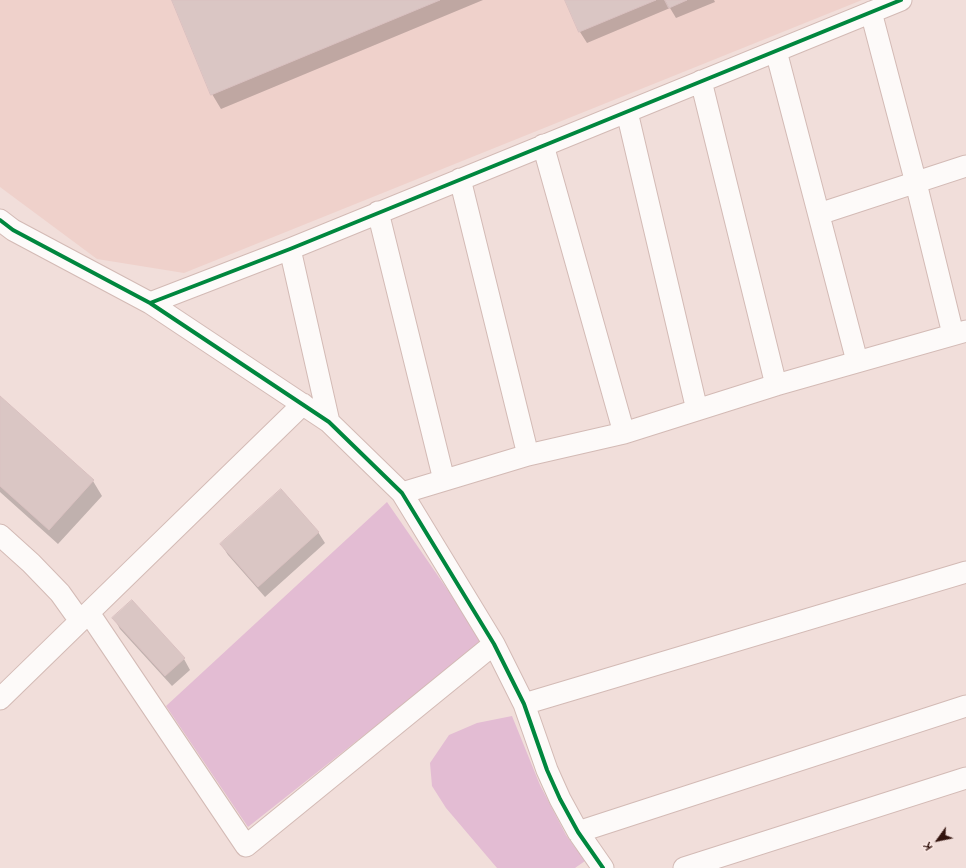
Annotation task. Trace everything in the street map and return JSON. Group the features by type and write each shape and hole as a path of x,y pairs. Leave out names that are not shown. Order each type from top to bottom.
{"street":[{"path":"150,303 290,249 901,0"},
{"path":"402,493 528,455 624,433 776,385 959,333 916,183 871,12"},
{"path":"776,50 857,361"},
{"path":"701,81 776,385"},
{"path":"626,112 697,410"},
{"path":"543,145 624,433"},
{"path":"819,214 966,166"},
{"path":"460,179 528,455"},
{"path":"378,212 444,480"},
{"path":"0,220 13,230 150,303 303,404 329,422 402,493 494,644 524,704 547,770 560,799 598,866"},
{"path":"290,249 329,422"},
{"path":"0,699 303,404"},
{"path":"0,535 84,617 246,846 494,644"},
{"path":"524,704 966,572"},
{"path":"578,832 966,706"},
{"path":"684,868 966,778"}],"shaded area":[{"path":"0,0 862,0 184,273 97,259 0,187"},
{"path":"387,502 483,641 248,827 166,706"},
{"path":"512,716 540,785 566,835 585,861 575,868 497,868 446,808 432,786 430,763 449,735 477,723"}],"building":[{"path":"172,0 440,0 211,95"},
{"path":"565,0 656,0 579,32"},
{"path":"665,0 687,0 669,8"},
{"path":"0,396 94,480 49,530 0,486"},
{"path":"281,489 319,532 258,587 220,544"},
{"path":"132,600 185,658 165,676 112,618"}],"cycle path":[{"path":"150,303 290,249 901,0"},
{"path":"0,220 13,230 150,303 329,422 402,493 494,644 524,704 547,770 560,799 578,832 603,868"}]}
